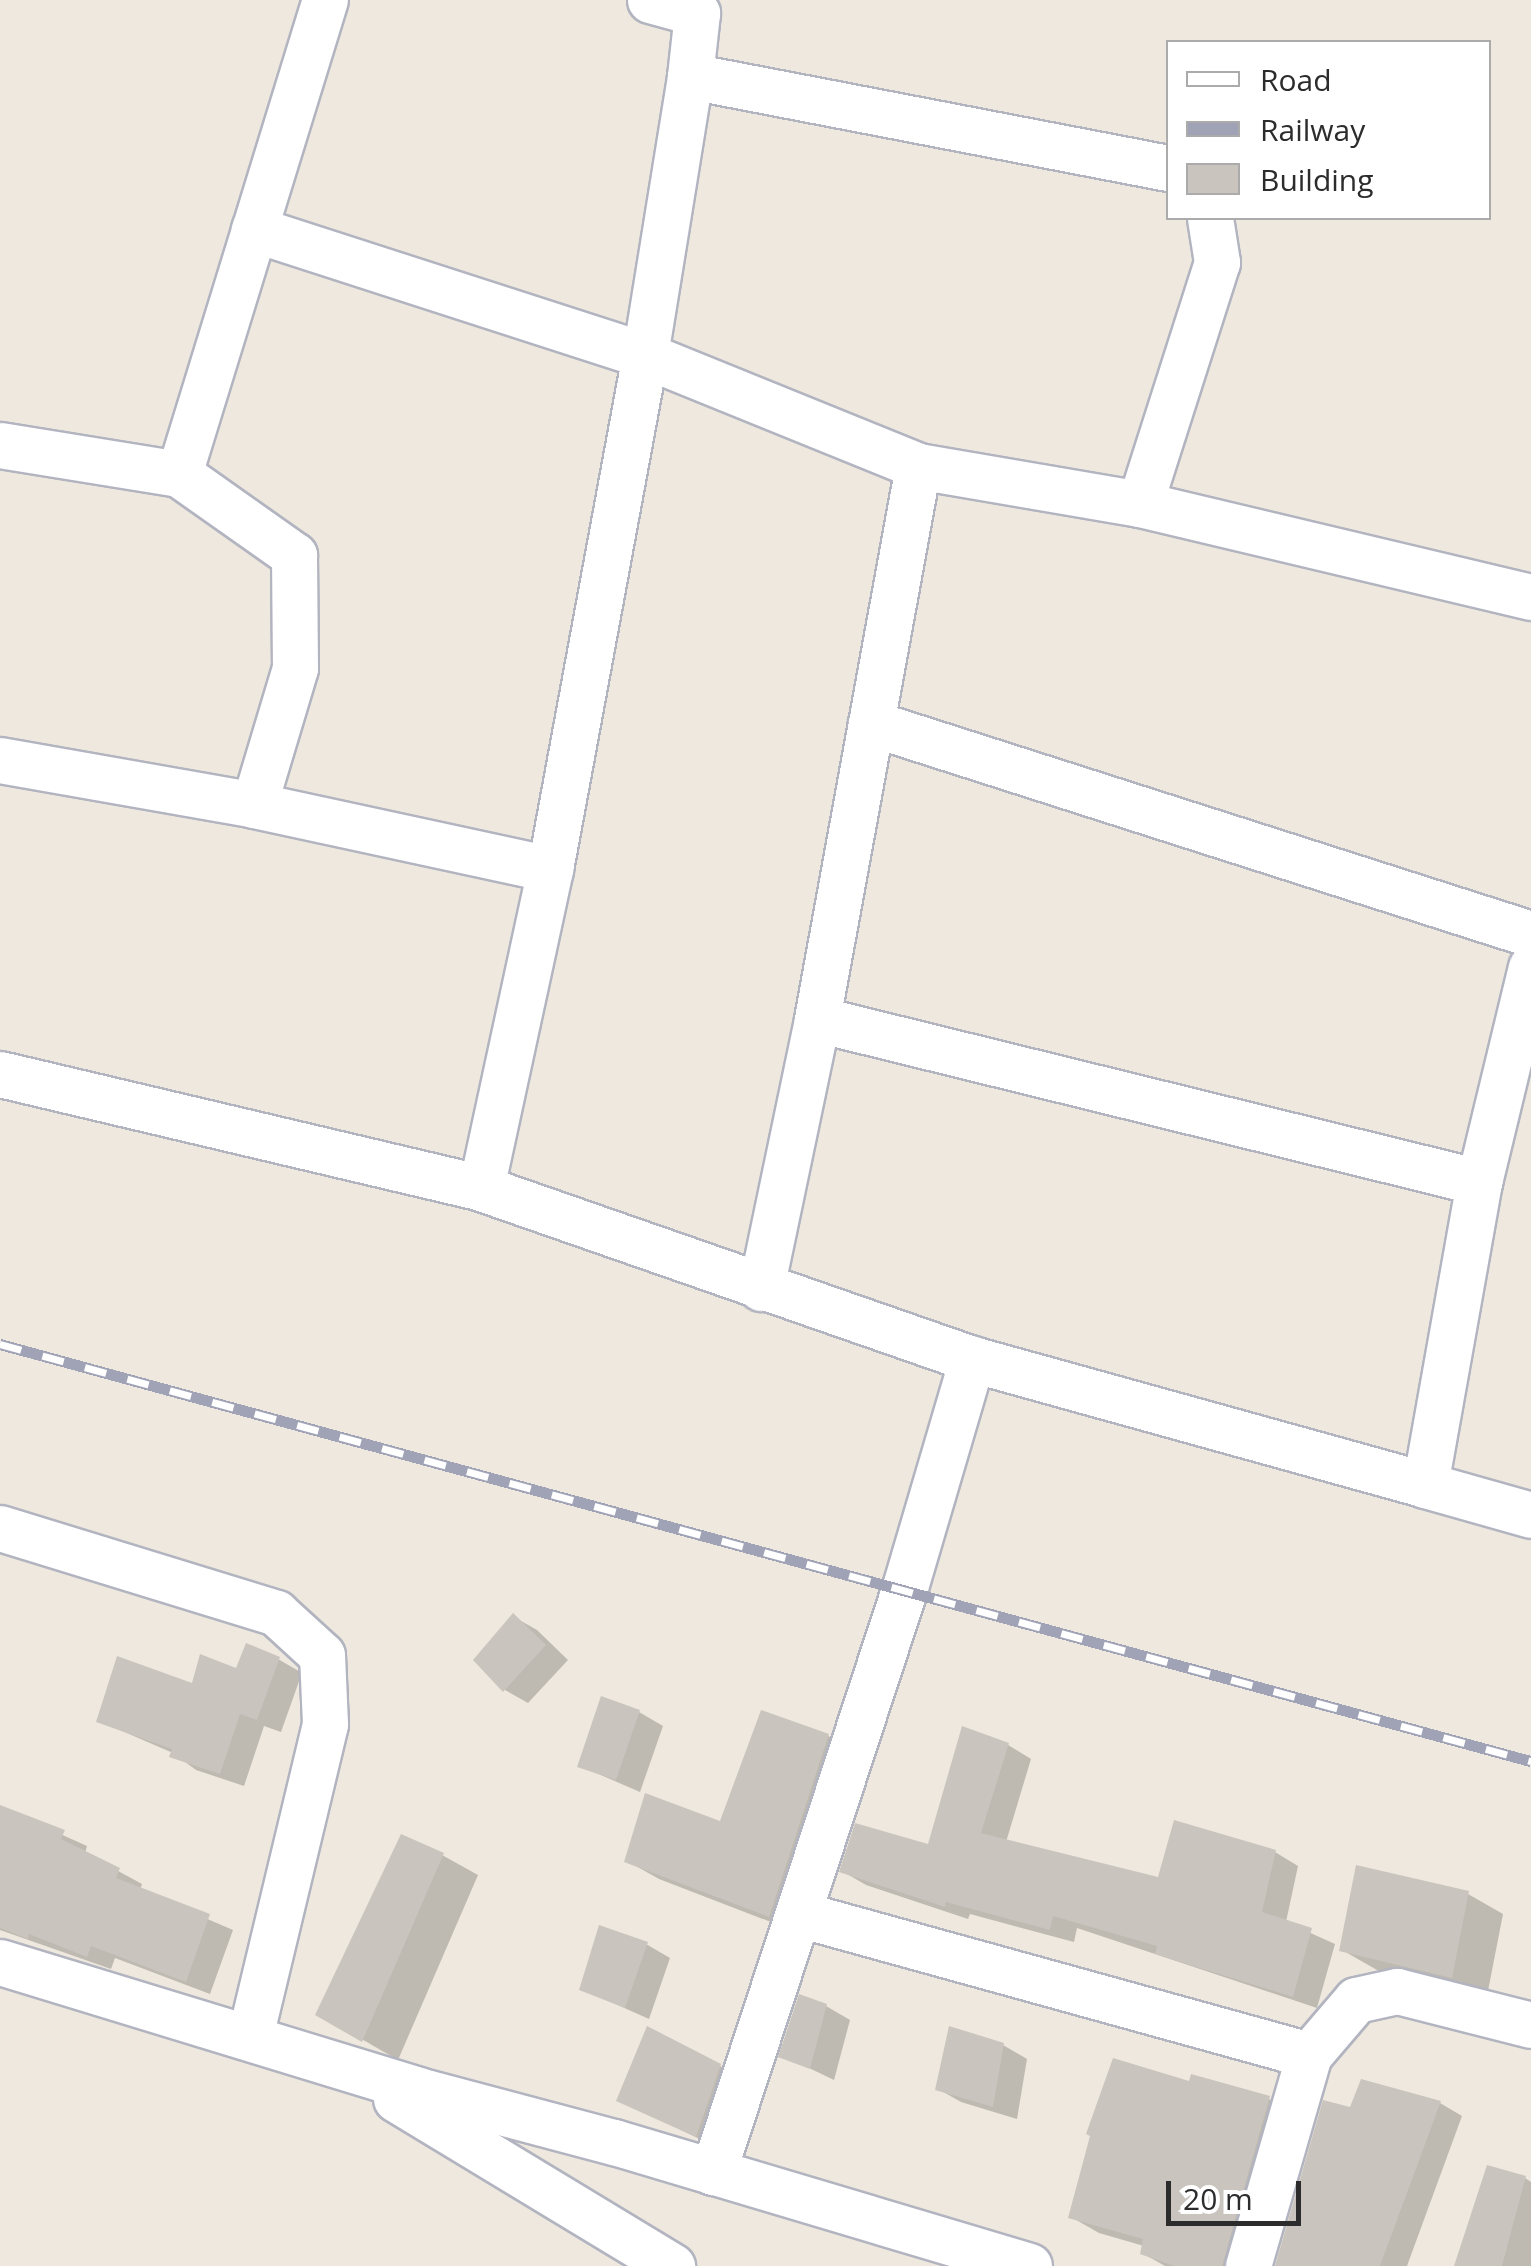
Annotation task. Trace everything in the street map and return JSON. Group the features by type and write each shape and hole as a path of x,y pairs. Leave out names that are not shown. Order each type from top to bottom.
{"street":[{"path":"179,474 325,0"},
{"path":"480,1188 550,870 644,355 690,76 699,7 650,0"},
{"path":"690,76 1166,168"},
{"path":"1140,504 1217,262 1210,220"},
{"path":"254,230 644,355 918,466 1140,504 1531,596"},
{"path":"0,445 179,474 294,555 295,668 254,806"},
{"path":"760,1288 817,1019 918,466"},
{"path":"871,723 1531,934"},
{"path":"0,760 254,806 550,870"},
{"path":"1425,1485 1479,1182 1531,968"},
{"path":"817,1019 1479,1182"},
{"path":"0,1074 480,1188 972,1359 1531,1514"},
{"path":"713,2172 904,1587 972,1359"},
{"path":"0,1528 276,1612 322,1655 324,1724 250,2036"},
{"path":"799,1914 1309,2055"},
{"path":"0,1962 1029,2266"},
{"path":"1248,2266 1309,2055 1356,2000 1398,1990 1531,2025"},
{"path":"339,2064 672,2266"}],"building":[{"path":"513,1613 546,1645 503,1692 473,1660"},
{"path":"246,1643 280,1657 257,1720 240,1714 220,1774 169,1757 172,1749 96,1722 117,1656 192,1683 200,1654 236,1668"},
{"path":"601,1696 640,1710 616,1780 577,1767"},
{"path":"761,1710 829,1734 769,1917 624,1862 645,1793 720,1821"},
{"path":"962,1726 1009,1743 981,1833 1158,1877 1174,1820 1276,1850 1262,1912 1312,1928 1293,1997 1155,1954 1157,1946 1053,1916 1050,1930 946,1902 945,1907 839,1872 855,1823 928,1844"},
{"path":"0,1805 65,1830 61,1839 120,1868 116,1878 210,1914 186,1982 91,1946 87,1957 29,1934 28,1939 0,1928"},
{"path":"401,1834 444,1853 362,2042 315,2015"},
{"path":"1356,1865 1469,1891 1452,1978 1339,1951"},
{"path":"599,1925 648,1942 625,2008 579,1990"},
{"path":"799,1994 827,2004 810,2069 778,2057"},
{"path":"647,2026 721,2064 696,2137 616,2101"},
{"path":"949,2026 1004,2043 993,2107 935,2090"},
{"path":"1113,2058 1189,2081 1191,2074 1270,2096 1222,2266 1174,2266 1140,2254 1143,2239 1068,2218 1090,2136 1086,2134"},
{"path":"1361,2079 1441,2101 1380,2266 1275,2266 1323,2100 1350,2107"},
{"path":"1487,2165 1526,2176 1502,2266 1454,2266"}],"railway":[{"path":"0,1344 1531,1761"}]}
